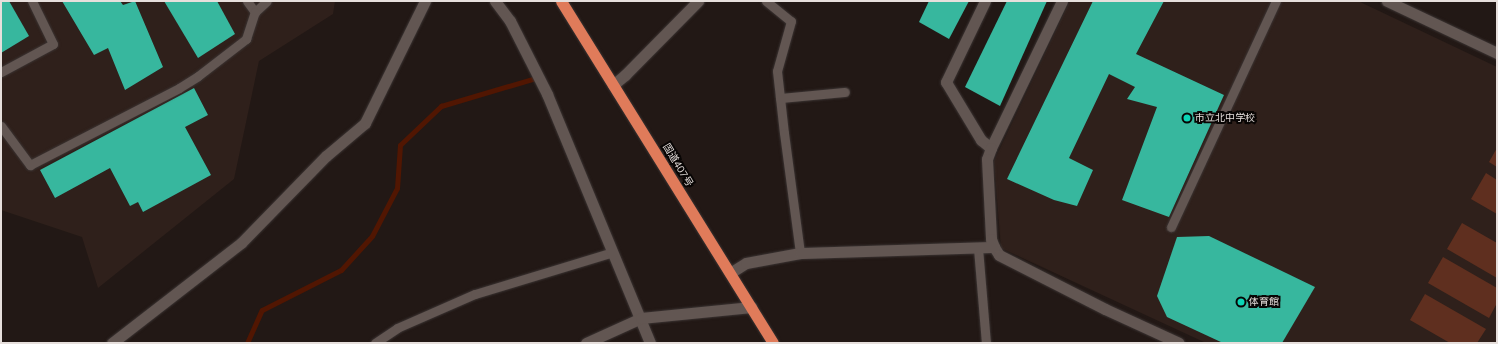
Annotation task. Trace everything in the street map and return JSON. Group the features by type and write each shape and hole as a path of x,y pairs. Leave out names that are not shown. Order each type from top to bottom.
{"highway":[{"name":"国道407号","path":"561,1 773,343"}],"street":[{"path":"112,343 241,243 326,156 365,123 425,1"},
{"path":"495,1 510,20 547,94 641,318 650,343"},
{"path":"613,84 625,75 698,1"},
{"path":"985,1 946,82 981,140 991,148"},
{"path":"1062,1 991,148 987,160 991,239 999,255 1105,309 1179,343"},
{"path":"1387,1 1497,53"},
{"path":"730,273 746,262 800,253 994,247"},
{"path":"586,343 641,318 751,307"}],"lane":[{"path":"1,72 53,44 32,1"},
{"path":"248,1 255,12"},
{"path":"1,126 30,165 179,88 198,76 246,39 255,12 267,1"},
{"path":"766,1 791,21 778,71 780,98 800,253"},
{"path":"1171,227 1276,1"},
{"path":"780,98 845,92"},
{"path":"978,248 986,343"},
{"path":"375,343 397,328 475,294 613,252"}],"shaded area":[{"path":"1,1 335,1 333,14 259,61 234,179 98,288 82,237 1,210"},
{"path":"1070,1 1358,1 1497,67 1497,343 1206,343 1001,248 994,161"},
{"path":"1497,148 1497,167 1489,162"},
{"path":"1486,173 1497,180 1497,214 1471,199"},
{"path":"1462,223 1497,243 1497,278 1447,249"},
{"path":"1443,257 1497,288 1497,303 1489,318 1428,283"},
{"path":"1425,294 1486,329 1477,343 1450,343 1410,320"}],"building":[{"path":"1,1 9,1 29,36 1,53"},
{"path":"62,1 120,1 123,5 135,1 163,67 125,90 108,48 94,55"},
{"path":"164,1 217,1 235,34 198,58"},
{"path":"929,1 969,1 949,39 919,22"},
{"path":"1007,1 1047,1 1000,106 965,87"},
{"path":"1093,1 1164,1 1136,54 1224,95 1169,217 1122,200 1157,107 1127,99 1135,87 1109,74 1069,158 1093,170 1077,206 1054,200 1007,179"},
{"path":"194,88 208,115 185,127 211,175 143,212 138,202 130,206 110,168 55,198 40,170"},
{"name":"体育館","path":"1209,236 1315,287 1282,343 1223,343 1167,317 1157,296 1177,237"}],"waterway":[{"path":"247,343 262,310 341,270 372,236 397,188 400,145 441,106 539,77"}],"place":[{"name":"市立北中学校","path":"1187,118"},
{"name":"体育館","path":"1241,302"}]}
